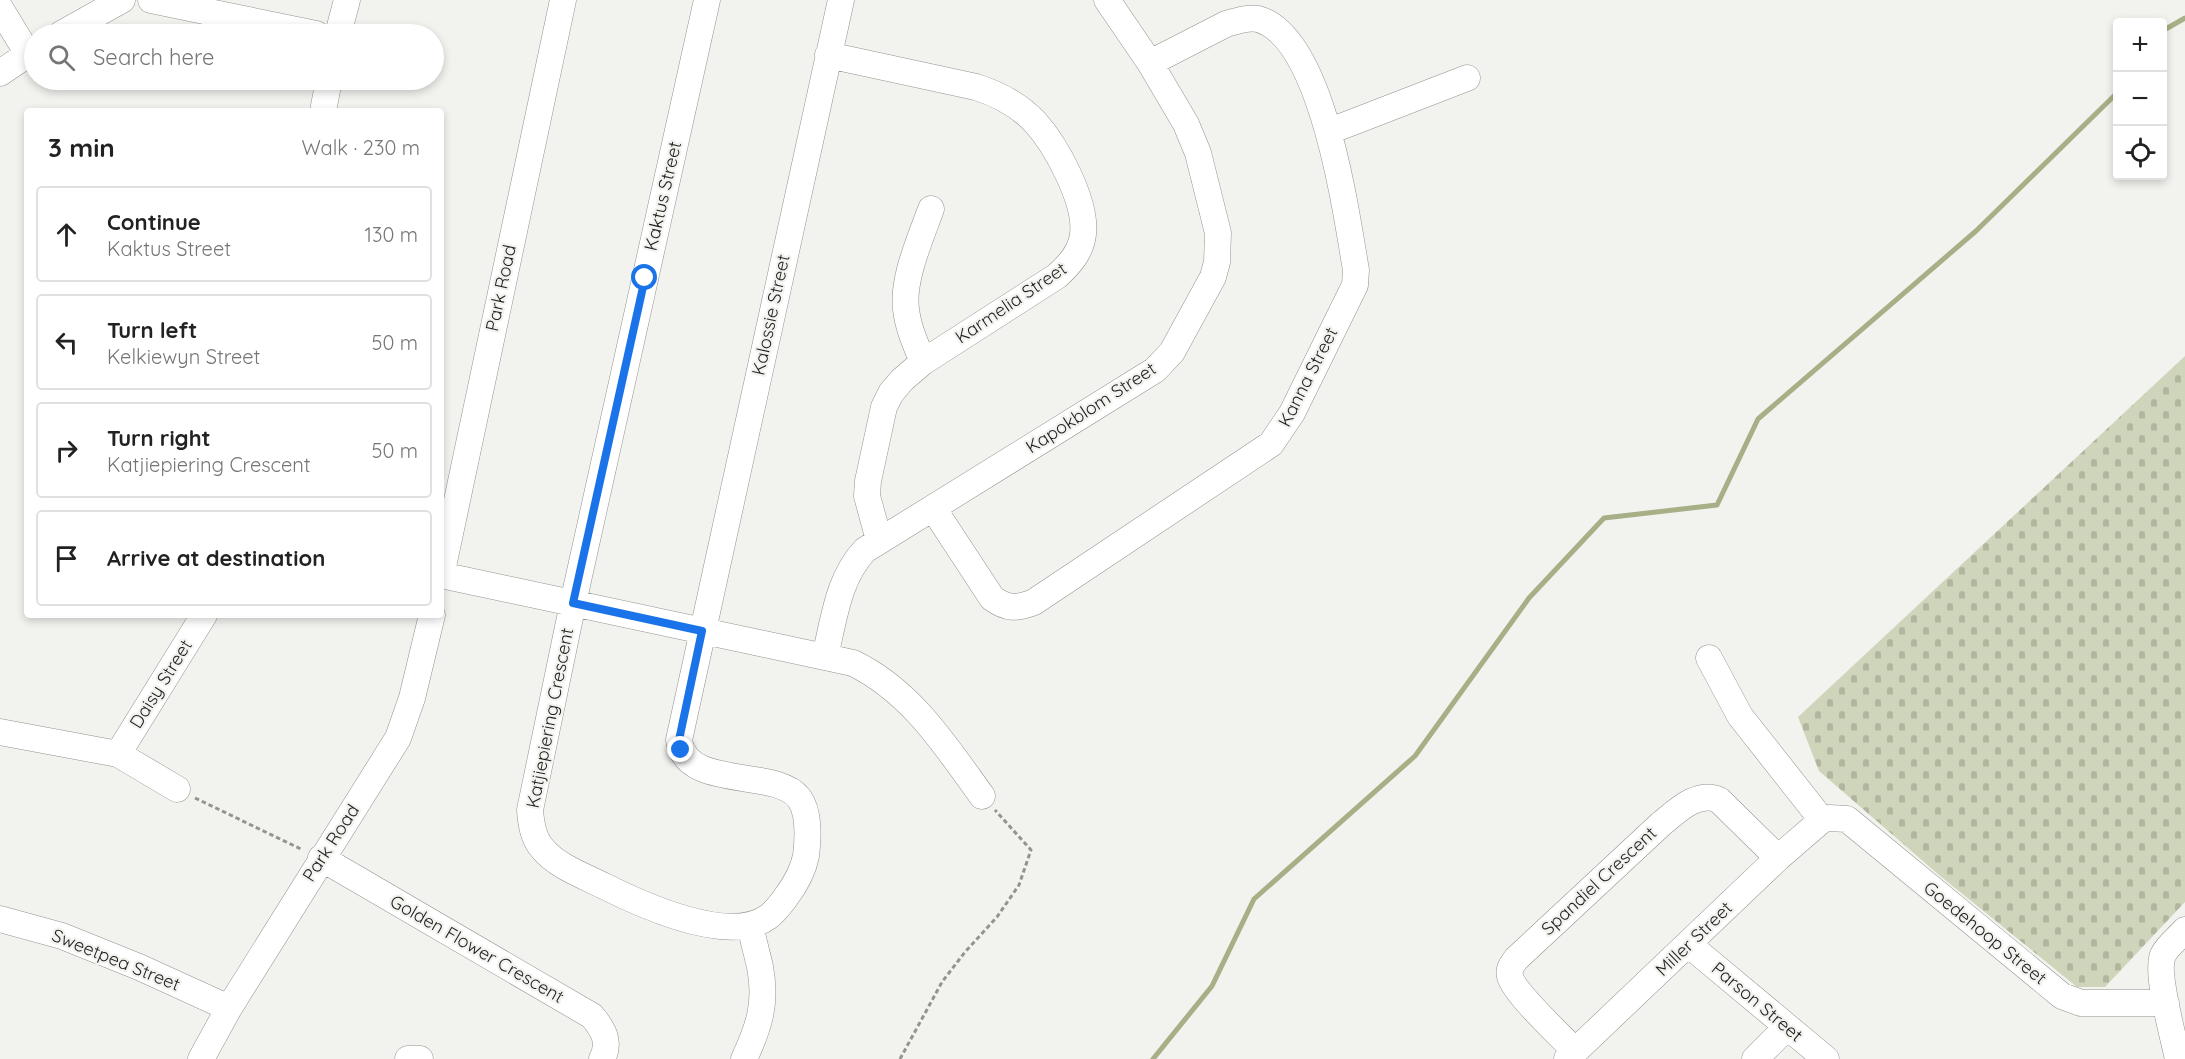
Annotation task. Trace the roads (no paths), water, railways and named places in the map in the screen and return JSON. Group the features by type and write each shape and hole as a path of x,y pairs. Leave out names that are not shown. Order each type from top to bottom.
{"street":[{"path":"79,24 122,0"},
{"path":"151,0 267,24"},
{"path":"341,24 347,0"},
{"name":"Park Road","path":"444,562 563,0"},
{"name":"Kaktus Street","path":"573,603 707,0"},
{"name":"Kalossie Street","path":"702,631 841,0"},
{"name":"Kapokblom Street","path":"825,656 844,579 853,562 879,540 1155,370 1172,352 1213,277 1217,262 1218,233 1198,153 1186,124 1150,63 1107,0"},
{"path":"0,8 24,42"},
{"name":"Kanna Street","path":"933,508 992,598 1001,605 1012,608 1022,607 1044,595 1270,444 1292,413 1355,285 1356,270 1330,131 1298,55 1277,31 1258,19 1252,18 1226,24 1150,63"},
{"name":"Karmelia Street","path":"828,55 976,87 1010,102 1035,122 1064,167 1078,198 1083,232 1079,249 1071,262 1057,276 923,362 891,393 884,407 868,481 867,496 879,540"},
{"path":"0,73 24,57"},
{"path":"1330,131 1467,78"},
{"path":"324,108 327,90"},
{"path":"923,362 910,330 905,307 908,281 932,209"},
{"path":"444,577 853,663 872,672 889,685 932,727 982,796"},
{"name":"Katjiepiering Crescent","path":"573,603 530,810 531,823 537,840 542,849 563,865 644,905 685,919 724,926 751,925"},
{"name":"Daisy Street","path":"118,754 202,618"},
{"name":"Park Road","path":"201,1059 229,1008 321,858 398,738 412,698 431,618"},
{"path":"702,631 679,740 681,750 688,760 710,771 788,790 798,796 803,805 808,830 805,858 796,884 767,918 751,925 760,966 762,1000 757,1030 744,1059"},
{"path":"1709,658 1740,717 1822,820"},
{"path":"0,732 118,754 177,789"},
{"name":"Spandiel Crescent","path":"1571,1055 1516,989 1509,973 1516,959 1661,824 1682,806 1694,800 1707,798 1719,800 1778,858"},
{"name":"Goedehoop Street","path":"1822,820 1847,819 2062,996 2081,1003 2166,1003"},
{"name":"Miller Street","path":"1571,1055 1778,858 1822,820"},
{"name":"Golden Flower Crescent","path":"321,858 592,1016 602,1028 606,1038 606,1051 602,1059"},
{"name":"Sweetpea Street","path":"0,919 73,941 139,967 229,1008"},
{"path":"2178,1059 2166,1003 2162,959 2164,953 2185,930"},
{"name":"Parson Street","path":"1688,944 1826,1059"},
{"path":"1755,1059 1787,1027"},
{"path":"408,1059 420,1059"}],"waterway":[{"path":"2167,28 2185,18"},
{"path":"1153,1059 1212,986 1254,899 1415,756 1529,598 1604,518 1717,505 1758,419 1976,231 2113,97"}]}
